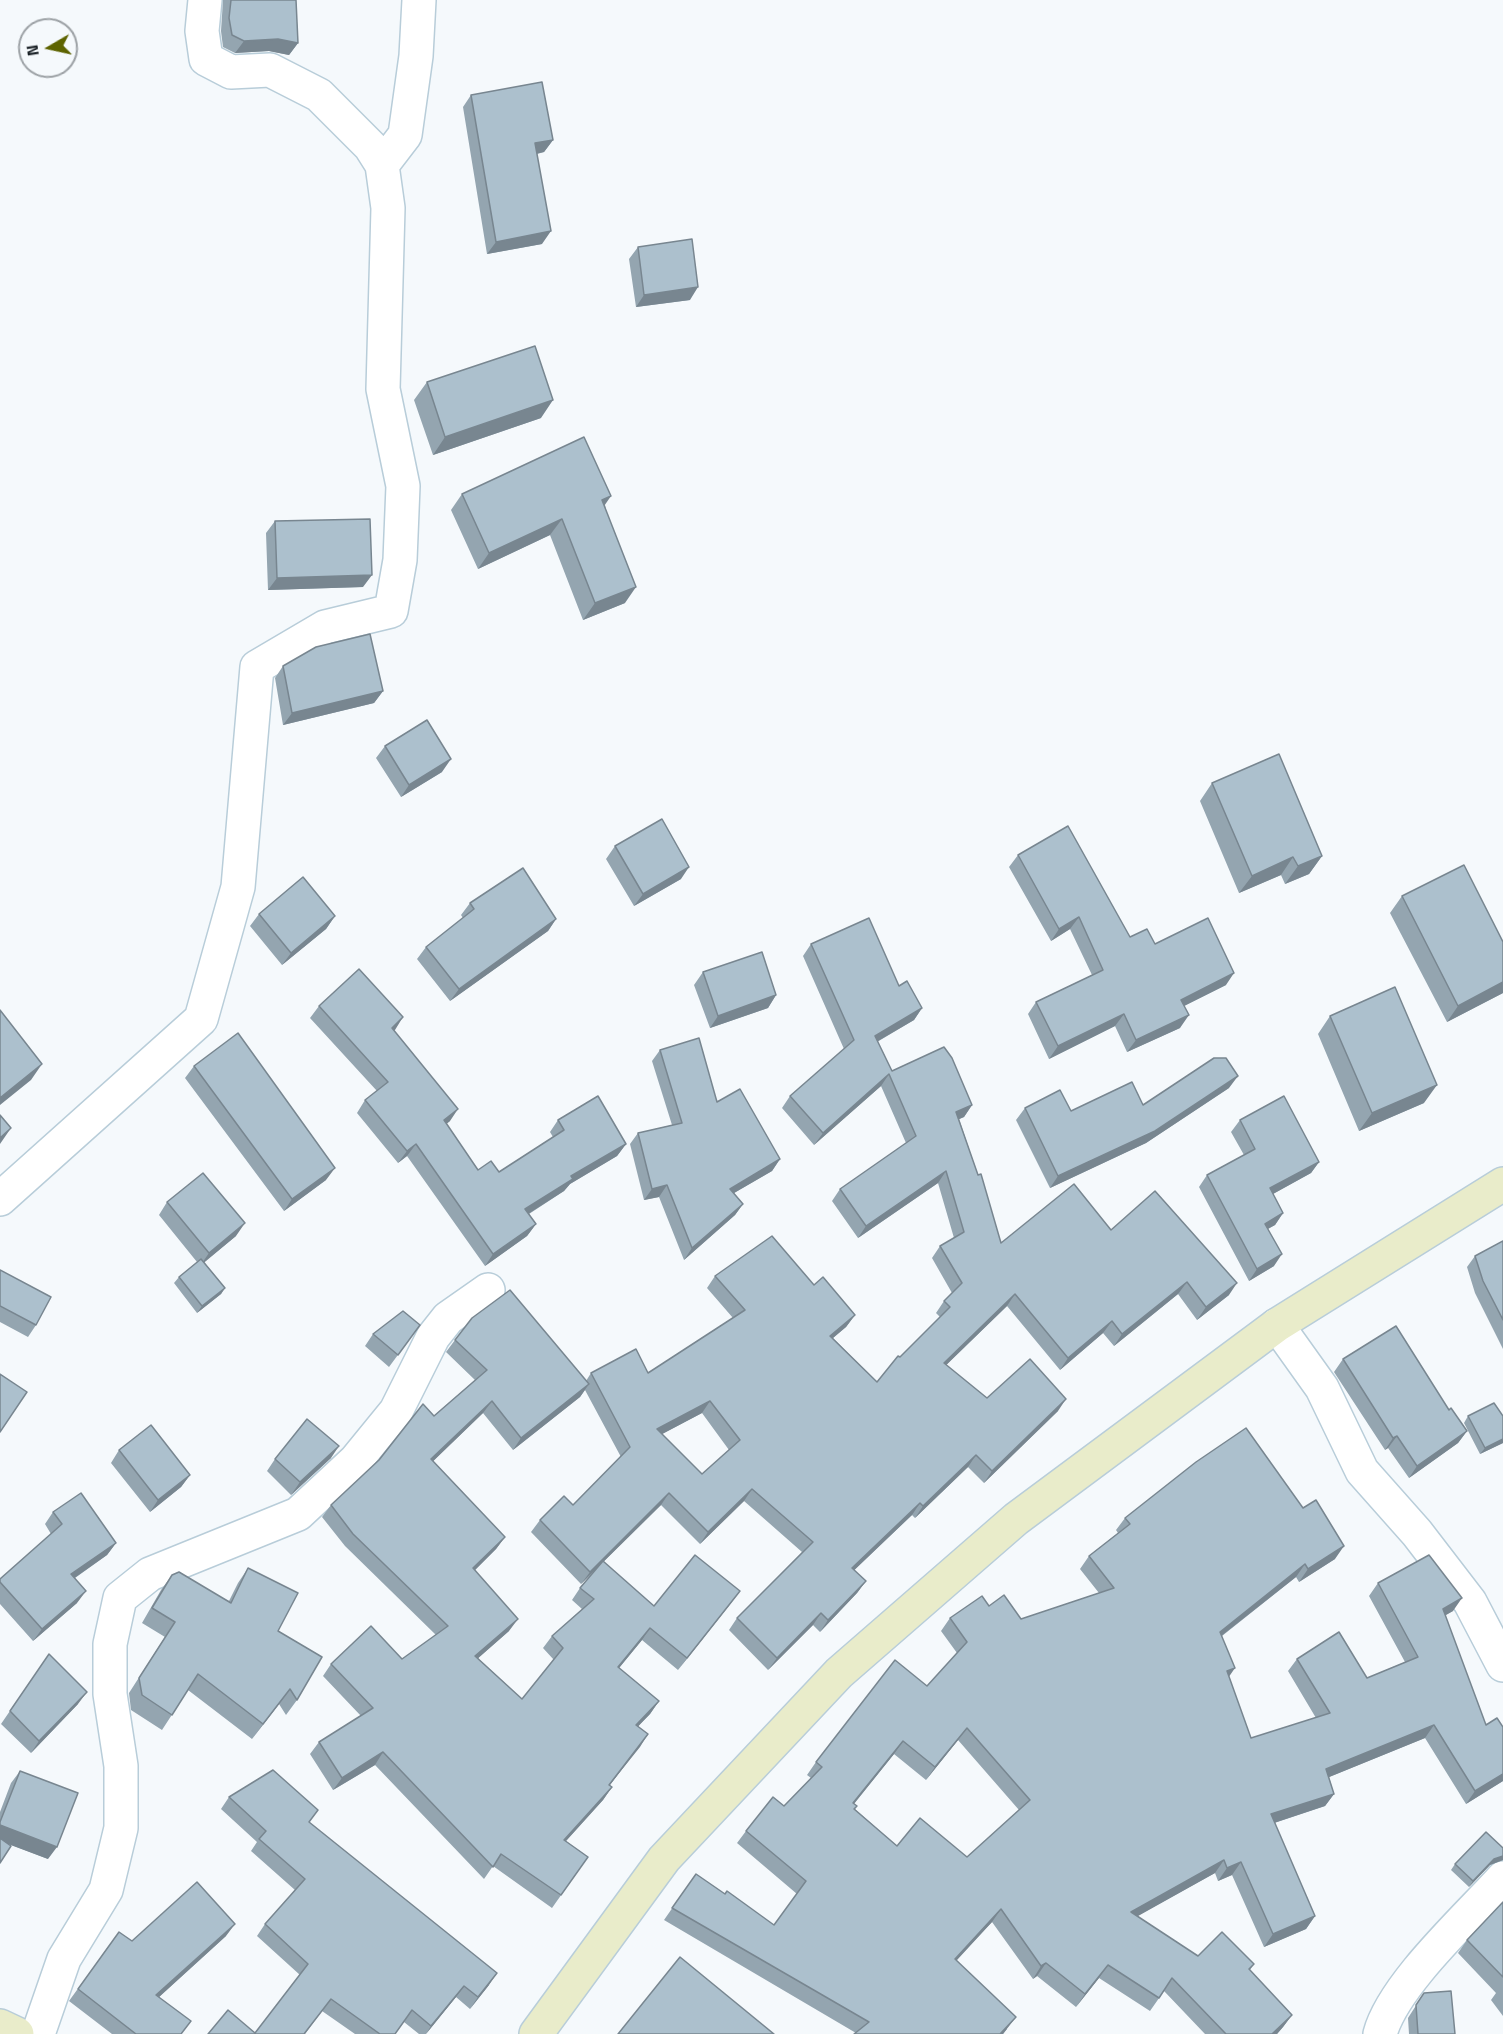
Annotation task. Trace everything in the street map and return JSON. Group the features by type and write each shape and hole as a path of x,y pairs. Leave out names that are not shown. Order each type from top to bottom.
{"main road":[{"path":"536,2034 664,1859 838,1673 1016,1519 1276,1325 1503,1184"},
{"path":"0,2026 17,2034"}],"street":[{"path":"0,1199 201,1019 238,887 257,667 325,627 391,611 400,560 403,486 383,389 387,208 382,165 370,146 319,94 270,70 231,72 206,59 202,31 205,0"},
{"path":"382,165 405,135 416,56 419,0"},
{"path":"38,2034 64,1959 106,1890 121,1828 121,1766 110,1694 110,1644 120,1598 150,1574 298,1514 356,1460 396,1411 433,1336 448,1318 488,1290"},
{"path":"1276,1325 1322,1388 1362,1471 1417,1533 1470,1602 1503,1665"},
{"path":"1380,2034 1383,2021 1413,1977 1503,1878"}],"building":[{"path":"231,0 296,0 298,43 278,39 244,41 232,35 229,18"},
{"path":"542,82 553,140 535,143 551,231 496,242 471,95"},
{"path":"692,239 698,287 644,295 638,247"},
{"path":"535,346 553,400 445,437 427,382"},
{"path":"584,437 611,496 602,500 636,587 595,603 562,519 489,553 462,494"},
{"path":"370,519 372,575 277,578 275,521"},
{"path":"370,634 383,691 292,713 283,666 316,647"},
{"path":"427,720 451,759 409,785 385,746"},
{"path":"1279,754 1322,856 1298,866 1293,857 1252,876 1212,783"},
{"path":"662,819 689,867 643,894 615,846"},
{"path":"1068,826 1130,937 1147,929 1155,944 1208,918 1234,973 1181,1000 1189,1015 1136,1040 1124,1014 1058,1046 1036,1002 1103,970 1079,917 1059,929 1018,855"},
{"path":"1464,865 1503,942 1503,982 1458,1006 1402,896"},
{"path":"523,868 556,919 459,989 426,947 474,909 470,903"},
{"path":"303,877 335,916 291,953 259,914"},
{"path":"869,918 899,986 907,981 922,1008 875,1036 892,1071 944,1047 952,1058 972,1105 956,1112 978,1175 981,1174 1001,1243 1074,1184 1111,1230 1155,1191 1237,1283 1206,1307 1187,1282 1122,1334 1112,1321 1068,1358 1015,1294 944,1363 987,1398 1030,1359 1066,1399 992,1471 976,1455 923,1506 920,1503 852,1568 866,1581 828,1620 821,1613 777,1658 737,1618 813,1542 752,1489 708,1532 669,1493 590,1572 540,1520 564,1496 573,1505 630,1447 591,1373 636,1349 648,1373 745,1310 715,1276 772,1236 814,1285 823,1277 855,1315 830,1336 877,1382 898,1356 900,1357 950,1307 944,1301 962,1283 940,1246 964,1232 946,1171 866,1226 840,1189 916,1136 889,1074 823,1133 790,1096 854,1040 811,944","holes":["710,1401 740,1440 702,1474 657,1429"]},
{"path":"762,952 776,995 718,1016 703,972"},
{"path":"359,969 403,1017 392,1028 458,1109 444,1120 478,1170 491,1161 499,1172 564,1130 558,1120 598,1096 626,1144 571,1176 573,1179 525,1209 536,1224 493,1254 416,1144 407,1151 365,1100 388,1082 319,1006"},
{"path":"1395,987 1437,1085 1372,1113 1330,1016"},
{"path":"0,1010 42,1064 0,1098"},
{"path":"238,1033 335,1168 292,1199 194,1066"},
{"path":"699,1038 717,1102 740,1089 780,1159 730,1189 743,1204 692,1248 667,1185 652,1189 638,1133 682,1123 660,1050"},
{"path":"1214,1058 1226,1058 1238,1076 1155,1131 1058,1176 1025,1108 1060,1090 1071,1111 1132,1082 1143,1105"},
{"path":"1284,1096 1319,1162 1270,1188 1283,1213 1265,1224 1282,1254 1257,1269 1207,1175 1255,1149 1240,1120"},
{"path":"0,1115 11,1128 0,1138"},
{"path":"203,1173 245,1223 209,1253 167,1202"},
{"path":"1503,1241 1503,1320 1483,1281 1475,1256"},
{"path":"201,1259 225,1288 202,1306 179,1277"},
{"path":"0,1270 51,1297 36,1325 0,1306"},
{"path":"510,1290 589,1384 521,1438 492,1401 431,1459 505,1537 473,1568 518,1619 475,1656 522,1699 563,1648 552,1636 594,1599 580,1588 603,1561 654,1606 695,1555 740,1591 687,1658 650,1628 618,1667 659,1701 636,1725 648,1734 609,1785 612,1787 564,1840 588,1857 561,1895 501,1854 493,1867 383,1752 342,1778 319,1742 373,1708 331,1664 371,1626 402,1659 448,1626 353,1534 331,1505 379,1460 423,1404 434,1416 487,1370 455,1340 472,1318"},
{"path":"403,1311 420,1325 398,1355 373,1334"},
{"path":"1396,1326 1449,1410 1451,1408 1467,1431 1417,1466 1397,1436 1393,1438 1343,1359"},
{"path":"0,1374 27,1392 0,1432"},
{"path":"1494,1403 1503,1416 1503,1439 1485,1448 1468,1416"},
{"path":"307,1419 339,1446 300,1482 275,1459"},
{"path":"151,1425 190,1475 158,1500 119,1450"},
{"path":"1246,1428 1303,1508 1316,1500 1344,1546 1308,1569 1305,1564 1220,1632 1235,1668 1227,1671 1251,1738 1330,1713 1297,1659 1339,1632 1367,1678 1418,1657 1378,1583 1429,1555 1462,1598 1443,1609 1486,1725 1497,1718 1503,1727 1503,1774 1475,1791 1434,1725 1326,1769 1334,1794 1271,1814 1315,1916 1273,1934 1241,1862 1227,1868 1224,1860 1131,1912 1198,1956 1222,1932 1254,1964 1249,1969 1292,2015 1272,2034 1226,2034 1172,1978 1159,1998 1108,1965 1085,1994 1046,1963 1041,1966 1001,1909 955,1959 1016,2017 1000,2034 854,2034 869,2022 672,1908 696,1874 725,1894 727,1891 774,1925 806,1881 746,1831 773,1797 784,1806 822,1767 816,1762 895,1660 927,1686 967,1642 950,1618 982,1596 989,1606 1004,1595 1021,1619 1114,1588 1089,1556 1130,1524 1125,1518 1196,1462","holes":["967,1728 1030,1800 967,1857 920,1818 897,1846 854,1809 857,1806 853,1803 903,1741 935,1767"]},
{"path":"81,1493 116,1543 71,1574 86,1591 42,1629 0,1582 0,1579 62,1524 53,1512"},
{"path":"248,1568 298,1593 278,1631 322,1657 297,1700 290,1689 263,1724 198,1674 172,1715 142,1695 139,1678 175,1622 152,1608 172,1575 179,1572 231,1603"},
{"path":"49,1654 87,1692 39,1741 10,1711"},
{"path":"273,1770 318,1810 309,1822 497,1973 478,1997 464,1986 431,2026 412,2010 395,2034 380,2034 331,1999 304,2034 208,2034 228,2010 255,2033 308,1964 265,1924 305,1879 259,1839 266,1831 229,1797"},
{"path":"20,1771 78,1793 57,1847 0,1825"},
{"path":"1486,1832 1503,1848 1503,1856 1494,1859 1473,1881 1455,1864"},
{"path":"0,1838 11,1846 0,1863"},
{"path":"197,1882 235,1924 156,1995 191,2021 181,2034 136,2034 78,1989 119,1932 132,1941"},
{"path":"1503,1902 1503,1977 1467,1940"},
{"path":"680,1957 774,2034 618,2034"},
{"path":"1451,1991 1455,2034 1418,2034 1416,2005 1424,1993"}]}
